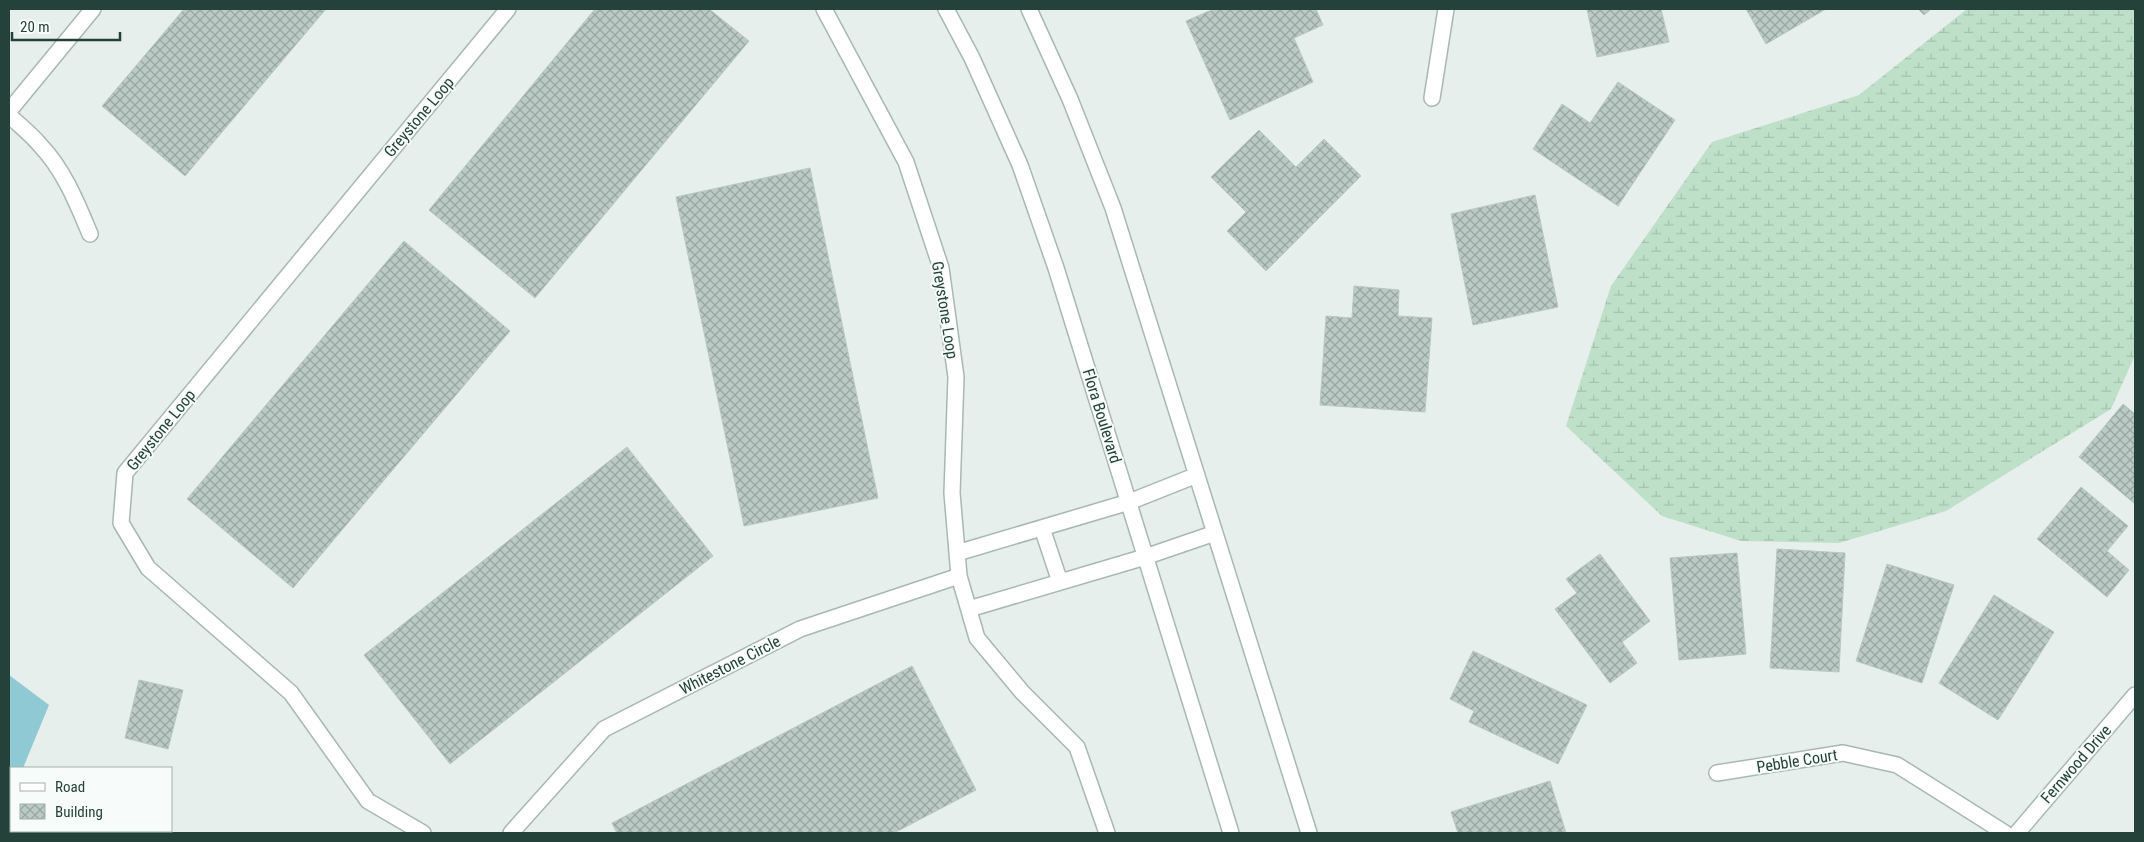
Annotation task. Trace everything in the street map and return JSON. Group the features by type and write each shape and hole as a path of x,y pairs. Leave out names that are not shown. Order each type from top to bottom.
{"street":[{"path":"9,111 93,9"},
{"name":"Greystone Loop","path":"423,833 368,801 291,693 148,568 121,523 125,473 508,9"},
{"name":"Greystone Loop","path":"824,9 906,162 941,268 956,377 952,493 959,576"},
{"name":"Flora Boulevard","path":"946,9 972,58 1020,165 1056,268 1231,833"},
{"path":"1029,9 1070,98 1113,208 1308,833"},
{"path":"1432,98 1446,9"},
{"path":"9,115 41,145 59,169 77,203 90,234"},
{"path":"957,553 1129,502 1197,475"},
{"path":"1042,528 1060,582"},
{"path":"969,609 1145,557 1215,533"},
{"path":"959,576 977,638 1022,692 1077,747 1107,833"},
{"name":"Whitestone Circle","path":"511,833 604,730 800,630 959,576"},
{"name":"Fernwood Drive","path":"2016,833 2135,695"},
{"name":"Pebble Court","path":"1717,773 1843,753 1897,765 2005,833"}],"green space":[{"path":"1967,9 2135,9 2135,355 2111,409 1946,511 1839,543 1741,541 1662,516 1566,426 1611,286 1712,142 1859,95"}],"water":[{"path":"9,675 49,705 23,767 10,767 9,802"}],"building":[{"path":"184,9 326,9 185,176 102,106"},
{"path":"595,9 709,9 749,41 535,298 429,210"},
{"path":"1214,9 1316,9 1323,25 1294,38 1313,82 1230,120 1186,21"},
{"path":"1587,9 1661,9 1669,42 1597,57"},
{"path":"1746,9 1826,9 1766,44"},
{"path":"1918,9 1931,9 1924,15"},
{"path":"1618,82 1675,120 1618,206 1533,149 1562,104 1590,123"},
{"path":"1259,130 1296,167 1324,139 1361,176 1266,271 1227,231 1246,212 1211,177"},
{"path":"810,168 878,498 744,526 676,197"},
{"path":"1535,195 1558,307 1473,325 1451,214"},
{"path":"404,241 510,331 293,588 187,499"},
{"path":"1354,286 1399,290 1398,316 1432,318 1425,412 1320,405 1326,316 1352,318"},
{"path":"2123,404 2135,414 2135,504 2079,457"},
{"path":"627,447 713,556 450,764 364,655"},
{"path":"2081,487 2128,526 2107,551 2129,570 2107,597 2037,539"},
{"path":"1777,549 1845,553 1839,672 1770,668"},
{"path":"1737,553 1746,654 1679,660 1670,558"},
{"path":"1600,554 1650,621 1622,642 1637,663 1610,683 1555,609 1577,593 1566,579"},
{"path":"1887,564 1954,585 1922,683 1856,661"},
{"path":"1994,595 2054,632 1998,720 1939,683"},
{"path":"1473,651 1587,705 1558,764 1469,722 1474,711 1450,699"},
{"path":"912,666 976,790 894,833 617,833 612,823"},
{"path":"139,680 183,690 168,749 125,738"},
{"path":"1550,781 1566,833 1458,833 1451,812"}]}
